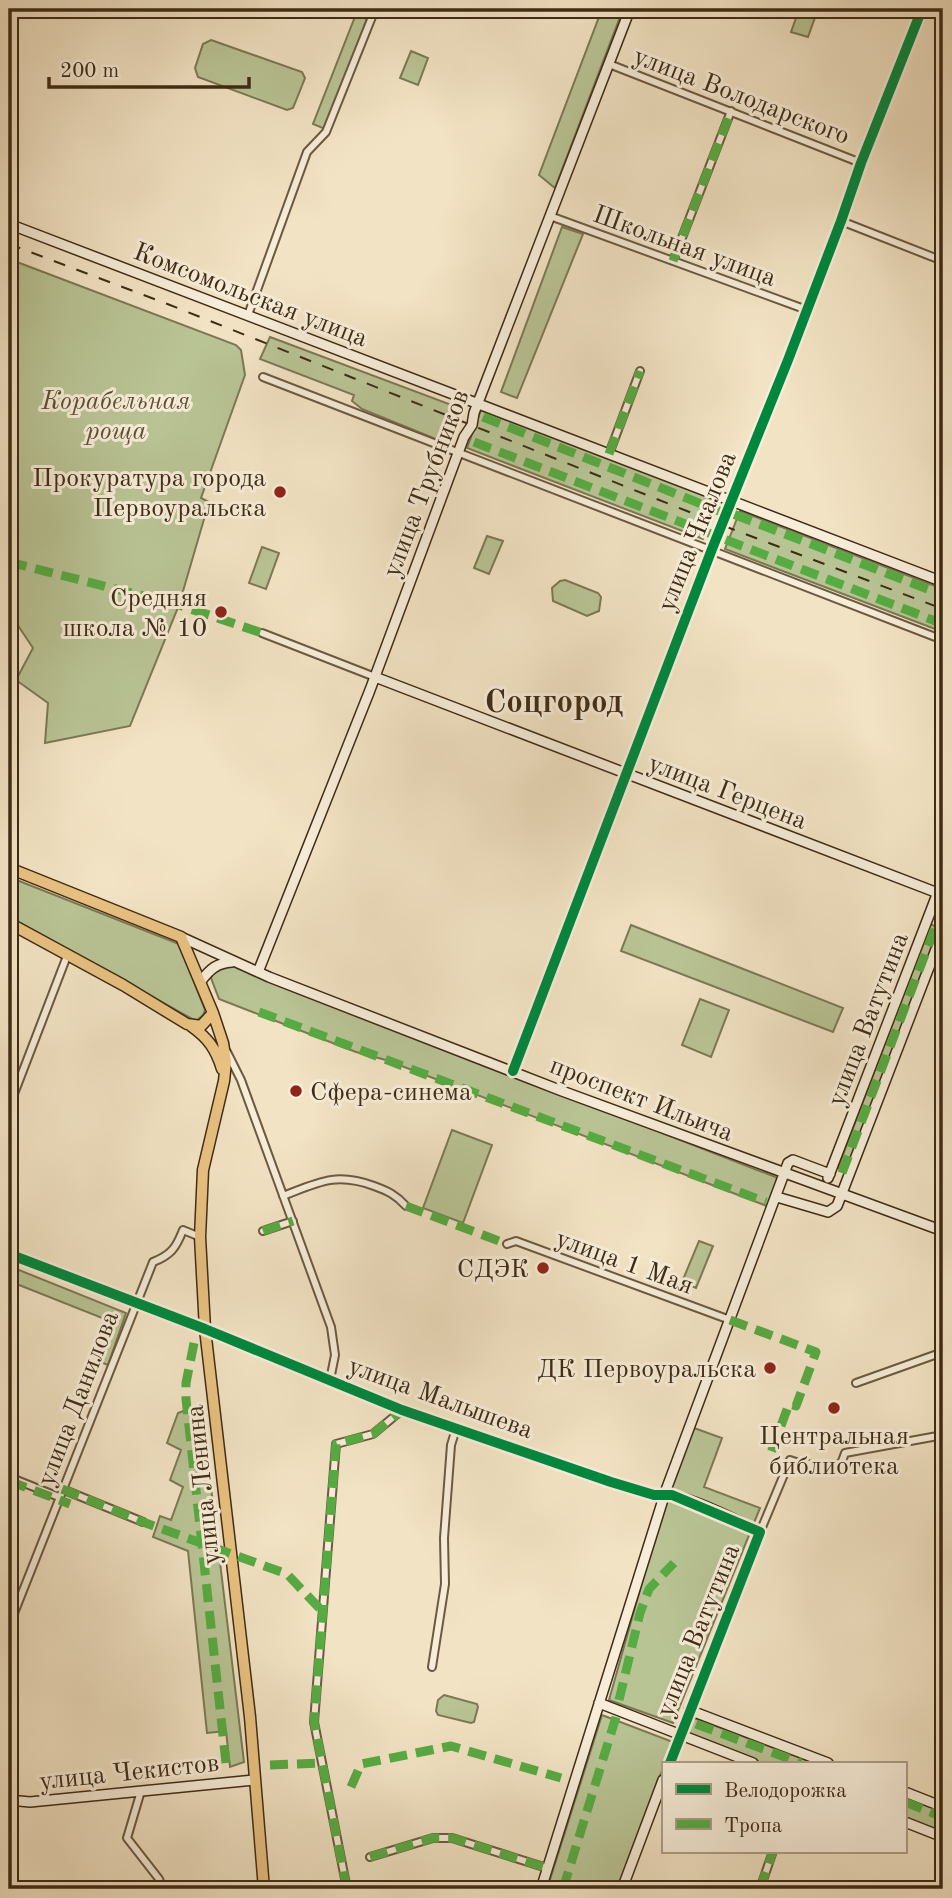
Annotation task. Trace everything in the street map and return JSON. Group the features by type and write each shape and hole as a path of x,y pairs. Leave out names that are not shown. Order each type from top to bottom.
{"main road":[{"name":"проспект Ильича","path":"9,868 181,937"},
{"path":"9,923 123,985 205,1035 215,1051 224,1079"},
{"name":"улица Ленина","path":"181,937 214,1013 226,1062 203,1170 200,1237 205,1329 250,1717 264,1889"},
{"path":"187,1024 201,1026 214,1013"}],"street":[{"path":"248,315 307,152 326,132 374,12 370,9"},
{"name":"улица Трубников","path":"258,972 375,677 458,453 472,425 477,404 630,9"},
{"name":"улица Чкалова","path":"513,1070 922,9"},
{"name":"улица Володарского","path":"608,64 861,163"},
{"path":"673,261 731,111"},
{"name":"Школьная улица","path":"550,215 807,310"},
{"path":"841,221 943,261"},
{"name":"Комсомольская улица","path":"9,224 943,582"},
{"path":"609,454 640,371"},
{"path":"263,377 943,640"},
{"name":"улица Герцена","path":"262,634 940,894"},
{"name":"улица Ватутина","path":"825,1186 940,894 943,879"},
{"name":"улица Ватутина","path":"841,1192 943,931"},
{"name":"проспект Ильича","path":"181,937 258,972 943,1231"},
{"path":"9,1107 67,956"},
{"path":"201,981 211,968 223,962 233,962"},
{"name":"улица Ленина","path":"223,1043 241,1080 331,1327 335,1355 330,1380"},
{"path":"541,1889 664,1495 790,1160 830,1174 841,1192 836,1206 828,1212 777,1197"},
{"path":"284,1196 335,1178 364,1183 396,1195 406,1206"},
{"path":"263,1231 293,1221"},
{"name":"улица Данилова","path":"9,1626 153,1262 168,1256 176,1247 183,1230 200,1237"},
{"name":"улица 1 Мая","path":"507,1244 516,1241 730,1320"},
{"path":"9,1254 205,1329"},
{"name":"улица Малышева","path":"205,1329 402,1410 611,1482 654,1495 664,1495"},
{"path":"856,1383 943,1352"},
{"path":"347,1889 314,1722 336,1444 373,1434 402,1410"},
{"path":"432,1667 445,1584 444,1538 451,1446 456,1429"},
{"name":"улица Ватутина","path":"670,1762 790,1461 802,1464 841,1464 845,1453 943,1435"},
{"path":"9,1477 59,1497"},
{"path":"62,1489 143,1522"},
{"name":"улица Ватутина","path":"664,1495 672,1495 761,1532"},
{"path":"599,1703 750,1762"},
{"path":"689,1710 825,1762"},
{"name":"улица Чекистов","path":"9,1800 30,1802 254,1780"},
{"path":"622,1889 662,1783"},
{"path":"141,1791 127,1838 159,1879 163,1889"},
{"path":"906,1792 943,1807"},
{"path":"906,1822 943,1837"},
{"path":"370,1857 433,1838 452,1838 547,1868"},
{"path":"760,1889 772,1853"}],"green space":[{"path":"602,9 623,9 555,188 539,175"},
{"path":"772,9 818,9 808,37 791,32 796,18"},
{"path":"356,14 367,19 325,129 313,124"},
{"path":"211,40 302,72 305,78 293,108 287,110 198,77 195,68 203,44"},
{"path":"411,51 428,58 418,85 400,78"},
{"path":"562,227 583,234 517,398 501,392"},
{"name":"Корабельная роща","path":"9,259 236,345 241,350 245,375 201,498 209,502 179,605 130,726 45,743 48,703 16,680 33,648 9,612"},
{"path":"270,337 457,407 443,442 362,409 352,401 354,395 260,359"},
{"path":"481,410 717,500 703,539 467,448"},
{"path":"740,511 943,589 943,632 725,549"},
{"path":"487,536 503,541 489,574 474,568"},
{"path":"262,547 279,553 266,589 249,583"},
{"path":"565,580 598,593 601,597 599,611 587,616 553,601 552,588"},
{"path":"9,877 179,944 205,1010 203,1015 196,1021 9,917"},
{"path":"930,924 942,929 847,1172 838,1168"},
{"path":"631,925 843,1008 833,1032 621,951"},
{"path":"233,966 778,1178 767,1206 219,999 211,978 214,970"},
{"path":"700,999 729,1010 711,1057 682,1045"},
{"path":"452,1130 492,1145 463,1223 423,1208"},
{"path":"699,1241 713,1246 696,1288 682,1282"},
{"path":"9,1266 126,1313 108,1365 100,1362 115,1323 9,1281"},
{"path":"201,1404 244,1762 230,1767 226,1731 207,1733 188,1551 153,1537 160,1516 171,1520 183,1487 170,1480 181,1450 167,1443 178,1413"},
{"path":"694,1428 722,1438 704,1487 760,1508 673,1723 609,1700 663,1508"},
{"path":"444,1695 477,1704 474,1722 438,1715 438,1700"},
{"path":"602,1715 673,1742 665,1762 662,1762 662,1771 617,1889 547,1889"},
{"path":"693,1719 697,1719 811,1762 758,1762 686,1733"},
{"path":"906,1797 943,1812 943,1833 906,1818"}],"railway":[{"path":"9,244 170,305 732,529 943,609"}],"marked path":[{"path":"673,261 731,111"},
{"path":"609,454 640,371"},
{"path":"483,417 719,511 728,512 943,595"},
{"path":"474,442 943,624"},
{"path":"9,562 179,605 262,633"},
{"path":"842,1173 943,907"},
{"path":"259,1012 766,1202"},
{"path":"406,1206 507,1244"},
{"path":"263,1231 293,1221"},
{"path":"730,1320 816,1352 796,1406 789,1404 771,1453"},
{"path":"194,1343 186,1383 186,1399 227,1772"},
{"path":"347,1889 314,1722 336,1444 373,1434 402,1410"},
{"path":"9,1481 70,1504"},
{"path":"62,1489 143,1522 287,1574 322,1611"},
{"path":"619,1700 640,1613 649,1589 674,1563"},
{"path":"563,1889 616,1717"},
{"path":"696,1724 798,1762"},
{"path":"351,1787 361,1764 451,1746 561,1778"},
{"path":"270,1765 321,1763"},
{"path":"906,1802 943,1817"},
{"path":"370,1857 433,1838 452,1838 547,1868"},
{"path":"760,1889 772,1853"}],"cycle path":[{"path":"513,1071 922,9"},
{"path":"9,1254 205,1329 402,1410 611,1482 654,1495 672,1495 760,1532 670,1762"}],"place":[{"name":"Прокуратура города Первоуральска","path":"280,492"},
{"name":"Средняя школа № 10","path":"221,612"},
{"name":"Сфера-синема","path":"296,1091"},
{"name":"СДЭК","path":"543,1268"},
{"name":"ДК Первоуральска","path":"770,1368"},
{"name":"Центральная библиотека","path":"834,1408"}],"district":[{"name":"Соцгород","path":"554,700"}]}
